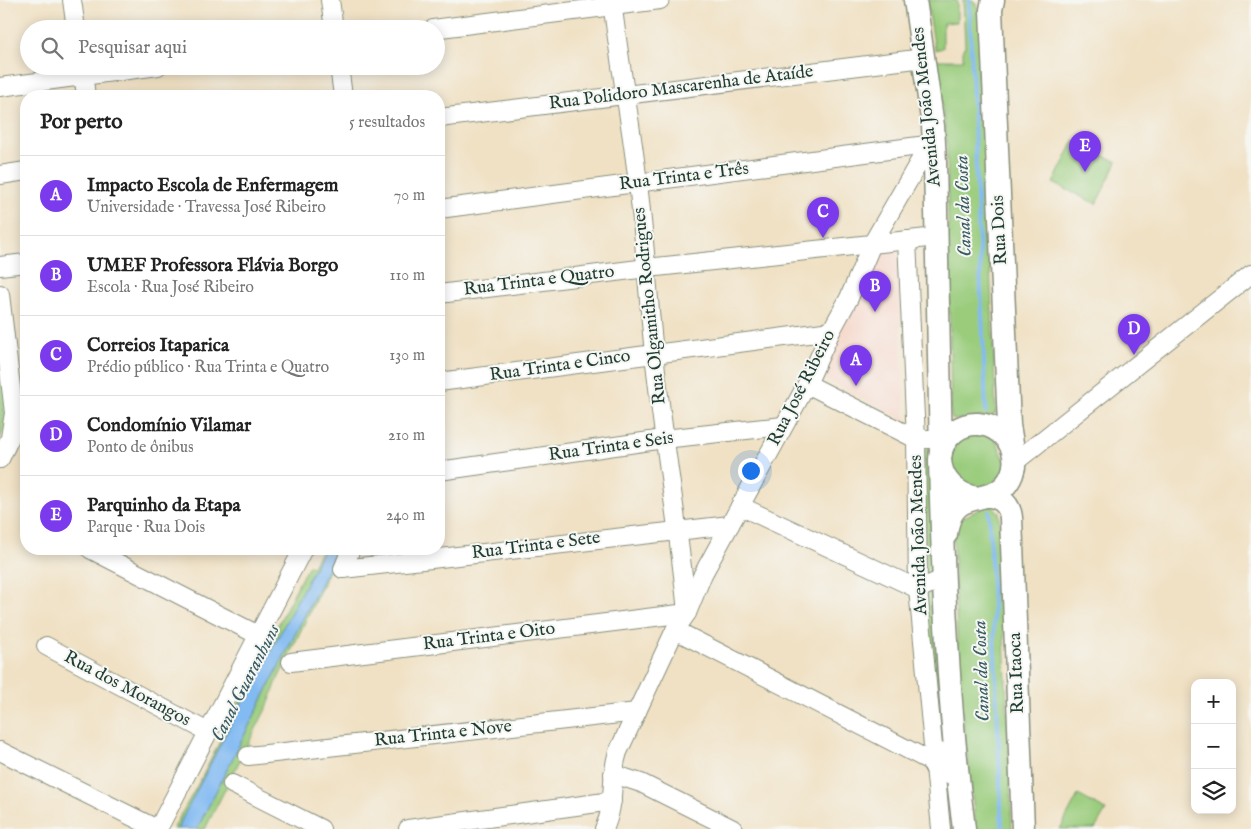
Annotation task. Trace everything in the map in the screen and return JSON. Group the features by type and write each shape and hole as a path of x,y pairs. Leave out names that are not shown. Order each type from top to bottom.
{"main road":[{"name":"Avenida João Mendes","path":"915,0 924,58 937,238 943,568 948,671 945,763 964,829"},
{"name":"Rua Dois","path":"990,3 1009,424 1014,460 1015,499 1012,518"},
{"path":"943,568 947,526 951,515 958,505 983,497 1005,485 1014,460 1007,438 998,430 986,425 974,424 963,427 953,433 941,451 945,478 953,488 964,495 983,497 999,498 1006,504 1012,518"},
{"name":"Rua Itaoca","path":"1012,518 1023,829"}],"street":[{"path":"72,0 75,20"},
{"path":"330,0 333,20"},
{"path":"445,27 612,3 660,0"},
{"name":"Rua Olgamitho Rodrigues","path":"612,3 638,183 654,353 664,440 678,530 686,613"},
{"name":"Rua Polidoro Mascarenha de Ataíde","path":"445,117 924,58"},
{"path":"0,87 62,75"},
{"path":"83,75 85,90"},
{"path":"340,75 342,90"},
{"name":"Rua Trinta e Três","path":"445,208 931,145"},
{"name":"Rua José Ribeiro","path":"604,829 610,814 613,774 618,752 675,630 686,613 703,574 807,384 831,331 849,298 872,244 931,145"},
{"path":"0,175 20,172"},
{"name":"Rua Trinta e Quatro","path":"445,293 647,268 937,238"},
{"name":"Avenida João Mendes","path":"907,240 916,439 918,589 945,763 941,829"},
{"path":"0,266 20,264"},
{"path":"1014,460 1251,274"},
{"path":"0,294 14,413 13,429 0,459"},
{"name":"Rua Trinta e Cinco","path":"445,381 831,331"},
{"path":"807,384 941,451"},
{"name":"Rua Trinta e Seis","path":"445,470 664,440 784,426"},
{"path":"740,506 918,589 943,568"},
{"name":"Rua Trinta e Sete","path":"349,555 343,569 730,525"},
{"path":"102,555 258,635"},
{"path":"0,751 157,829 299,555"},
{"name":"Rua Trinta e Oito","path":"291,662 686,613"},
{"path":"675,630 945,763"},
{"name":"Rua dos Morangos","path":"46,646 208,732"},
{"name":"Rua Trinta e Nove","path":"248,756 637,712"},
{"path":"613,774 641,783 733,829"},
{"path":"232,784 320,829"},
{"path":"408,829 612,801"}],"shaded area":[{"path":"897,246 905,420 817,375 885,248"}],"green space":[{"path":"927,0 957,0 957,22 943,23 943,48 935,50"},
{"path":"963,0 973,0 980,10 996,413 992,416 953,420 951,417 947,144 936,60 963,60 963,48 965,47"},
{"path":"1074,141 1117,162 1096,204 1053,183"},
{"path":"0,384 5,386 6,407 4,427 0,440"},
{"path":"975,432 994,436 1008,467 988,489 959,483 949,460 957,442"},
{"path":"923,450 932,451 933,573 932,576 925,578"},
{"path":"986,506 992,506 999,512 1012,829 976,829 959,687 953,534 960,519"},
{"path":"319,555 321,555 263,666 256,675 177,829 173,829 203,775 303,575 309,565 312,567"},
{"path":"335,555 343,555 328,573 277,681 269,703 205,829 197,829"},
{"path":"934,591 946,746 941,751 925,601 927,593"},
{"path":"1078,795 1106,810 1095,829 1060,829"}],"water":[{"path":"321,555 335,555 197,829 177,829 256,675 263,666"}],"waterway":[{"name":"Canal da Costa","path":"969,0 986,411"},
{"name":"Canal da Costa","path":"989,512 1002,829"}],"place":[{"name":"Parquinho da Etapa","path":"1085,172"},
{"name":"Correios Itaparica","path":"823,238"},
{"name":"UMEF Professora Flávia Borgo","path":"875,312"},
{"name":"Condomínio Vilamar","path":"1134,355"},
{"name":"Impacto Escola de Enfermagem","path":"856,386"}],"water label":[{"name":"Canal Guaranhuns","path":"246,683"}]}
